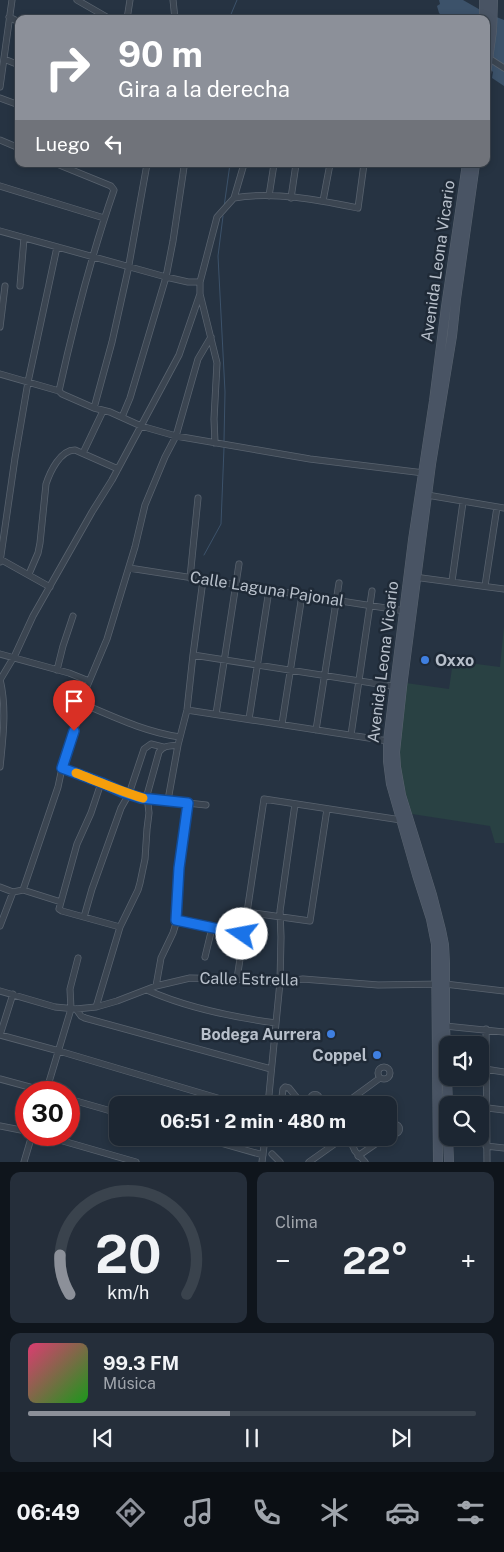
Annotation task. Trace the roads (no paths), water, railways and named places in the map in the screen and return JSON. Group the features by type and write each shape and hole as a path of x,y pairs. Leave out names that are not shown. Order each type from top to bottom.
{"street":[{"path":"0,87 12,0"},
{"path":"77,0 103,15"},
{"path":"128,15 130,0"},
{"path":"173,0 175,15"},
{"path":"484,0 484,15"},
{"path":"490,41 492,0"},
{"path":"9,17 15,20"},
{"path":"4,59 15,63"},
{"path":"490,59 504,68"},
{"path":"0,98 15,104"},
{"path":"0,140 15,146"},
{"path":"59,390 92,256 114,190 113,187 64,167"},
{"path":"94,408 112,342 146,167"},
{"path":"122,417 130,398 166,277 184,167"},
{"path":"215,443 214,419 217,363 200,294 200,282 217,216 234,198 243,167"},
{"path":"269,196 274,167"},
{"path":"291,198 296,167"},
{"path":"323,201 329,167"},
{"path":"234,198 252,195 269,196 323,201 358,208 364,167"},
{"name":"Avenida Leona Vicario","path":"448,1096 445,1026 434,931 416,875 389,774 388,740 398,687 424,473 467,167"},
{"name":"Avenida Leona Vicario","path":"438,1162 441,984 445,964 441,930 401,795 396,767 396,741 404,611 427,495 452,336 475,167"},
{"path":"0,186 104,218"},
{"path":"0,231 166,277 188,282 200,282"},
{"path":"20,286 24,238"},
{"path":"50,587 0,560 28,382 57,247"},
{"path":"0,327 5,286"},
{"path":"0,767 5,705 0,680 14,658 33,616 118,469 179,355 200,294"},
{"path":"23,890 72,742 81,703 107,639 146,506 165,457 176,436 198,359 211,336"},
{"path":"0,374 59,390 62,394 94,408 122,417 141,426 176,436 310,459 424,473"},
{"path":"83,453 103,411"},
{"path":"29,574 40,543 46,484 63,454 69,450 74,450 118,469"},
{"path":"427,495 504,508"},
{"path":"190,578 198,498"},
{"path":"452,582 463,502"},
{"path":"485,586 497,506"},
{"path":"216,714 239,564"},
{"name":"Calle Laguna Pajonal","path":"129,568 404,611"},
{"path":"412,577 504,589"},
{"path":"168,800 178,745 187,710 203,580"},
{"path":"316,730 339,583"},
{"path":"249,719 269,590"},
{"path":"351,735 372,591"},
{"path":"282,724 302,595"},
{"path":"57,670 65,639 74,616"},
{"path":"0,654 70,673 89,681"},
{"path":"193,655 398,687"},
{"path":"81,703 143,729 162,735 180,737"},
{"path":"187,710 388,740"},
{"path":"84,918 92,889 121,808 129,794 144,749 150,744 163,747 178,745"},
{"path":"96,1007 120,927 140,883 149,813 148,791 159,752 163,747"},
{"path":"62,768 122,792 147,799 206,805"},
{"path":"102,783 77,844 60,910 120,927"},
{"path":"237,979 242,934 264,799 402,820"},
{"path":"156,986 162,958 173,933 176,920 179,868 188,803"},
{"path":"269,1096 280,982 280,911 295,804"},
{"path":"246,912 310,921 327,809"},
{"path":"0,887 14,892 23,890 61,902"},
{"path":"0,926 14,892"},
{"path":"176,920 242,934"},
{"path":"205,957 212,928"},
{"path":"49,1081 73,1009 70,989 78,958"},
{"name":"Calle Estrella","path":"0,991 39,1003 73,1009 96,1007 156,986 190,978 237,979 257,982 303,979 378,985 441,984 504,991"},
{"path":"147,990 166,999 204,1009 276,1023"},
{"path":"13,994 0,1035 212,1096"},
{"path":"73,1009 85,1018 271,1069"},
{"path":"445,1026 504,1032"},
{"path":"486,1029 486,1036"},
{"path":"489,1070 504,1072"},
{"path":"355,1096 380,1078"},
{"path":"0,1079 15,1083"},
{"path":"282,1096 285,1087 289,1088 294,1096"},
{"path":"80,1102 109,1110"},
{"path":"489,1108 504,1110"},
{"path":"0,1126 15,1129"},
{"path":"24,1162 29,1146"},
{"path":"80,1146 136,1162"},
{"path":"231,1146 263,1155"},
{"path":"262,1162 264,1146"},
{"path":"309,1162 332,1146"},
{"path":"353,1146 358,1156 365,1162"},
{"path":"358,1156 372,1146"},
{"path":"448,1146 449,1162"},
{"path":"487,1162 486,1146 504,1148"},
{"path":"272,1154 280,1162"}],"water":[{"path":"439,0 463,0 484,12 504,20 504,86 492,78 493,72 490,69 490,15 441,15 437,6 440,4"}],"waterway":[{"path":"231,15 237,0"},
{"path":"224,207 230,167"},
{"path":"223,216 218,256 225,392 224,441"},
{"path":"204,555 221,524 224,448"}],"place":[{"name":"Oxxo","path":"425,660"},
{"name":"Bodega Aurrera","path":"331,1034"},
{"name":"Coppel","path":"377,1055"}]}
